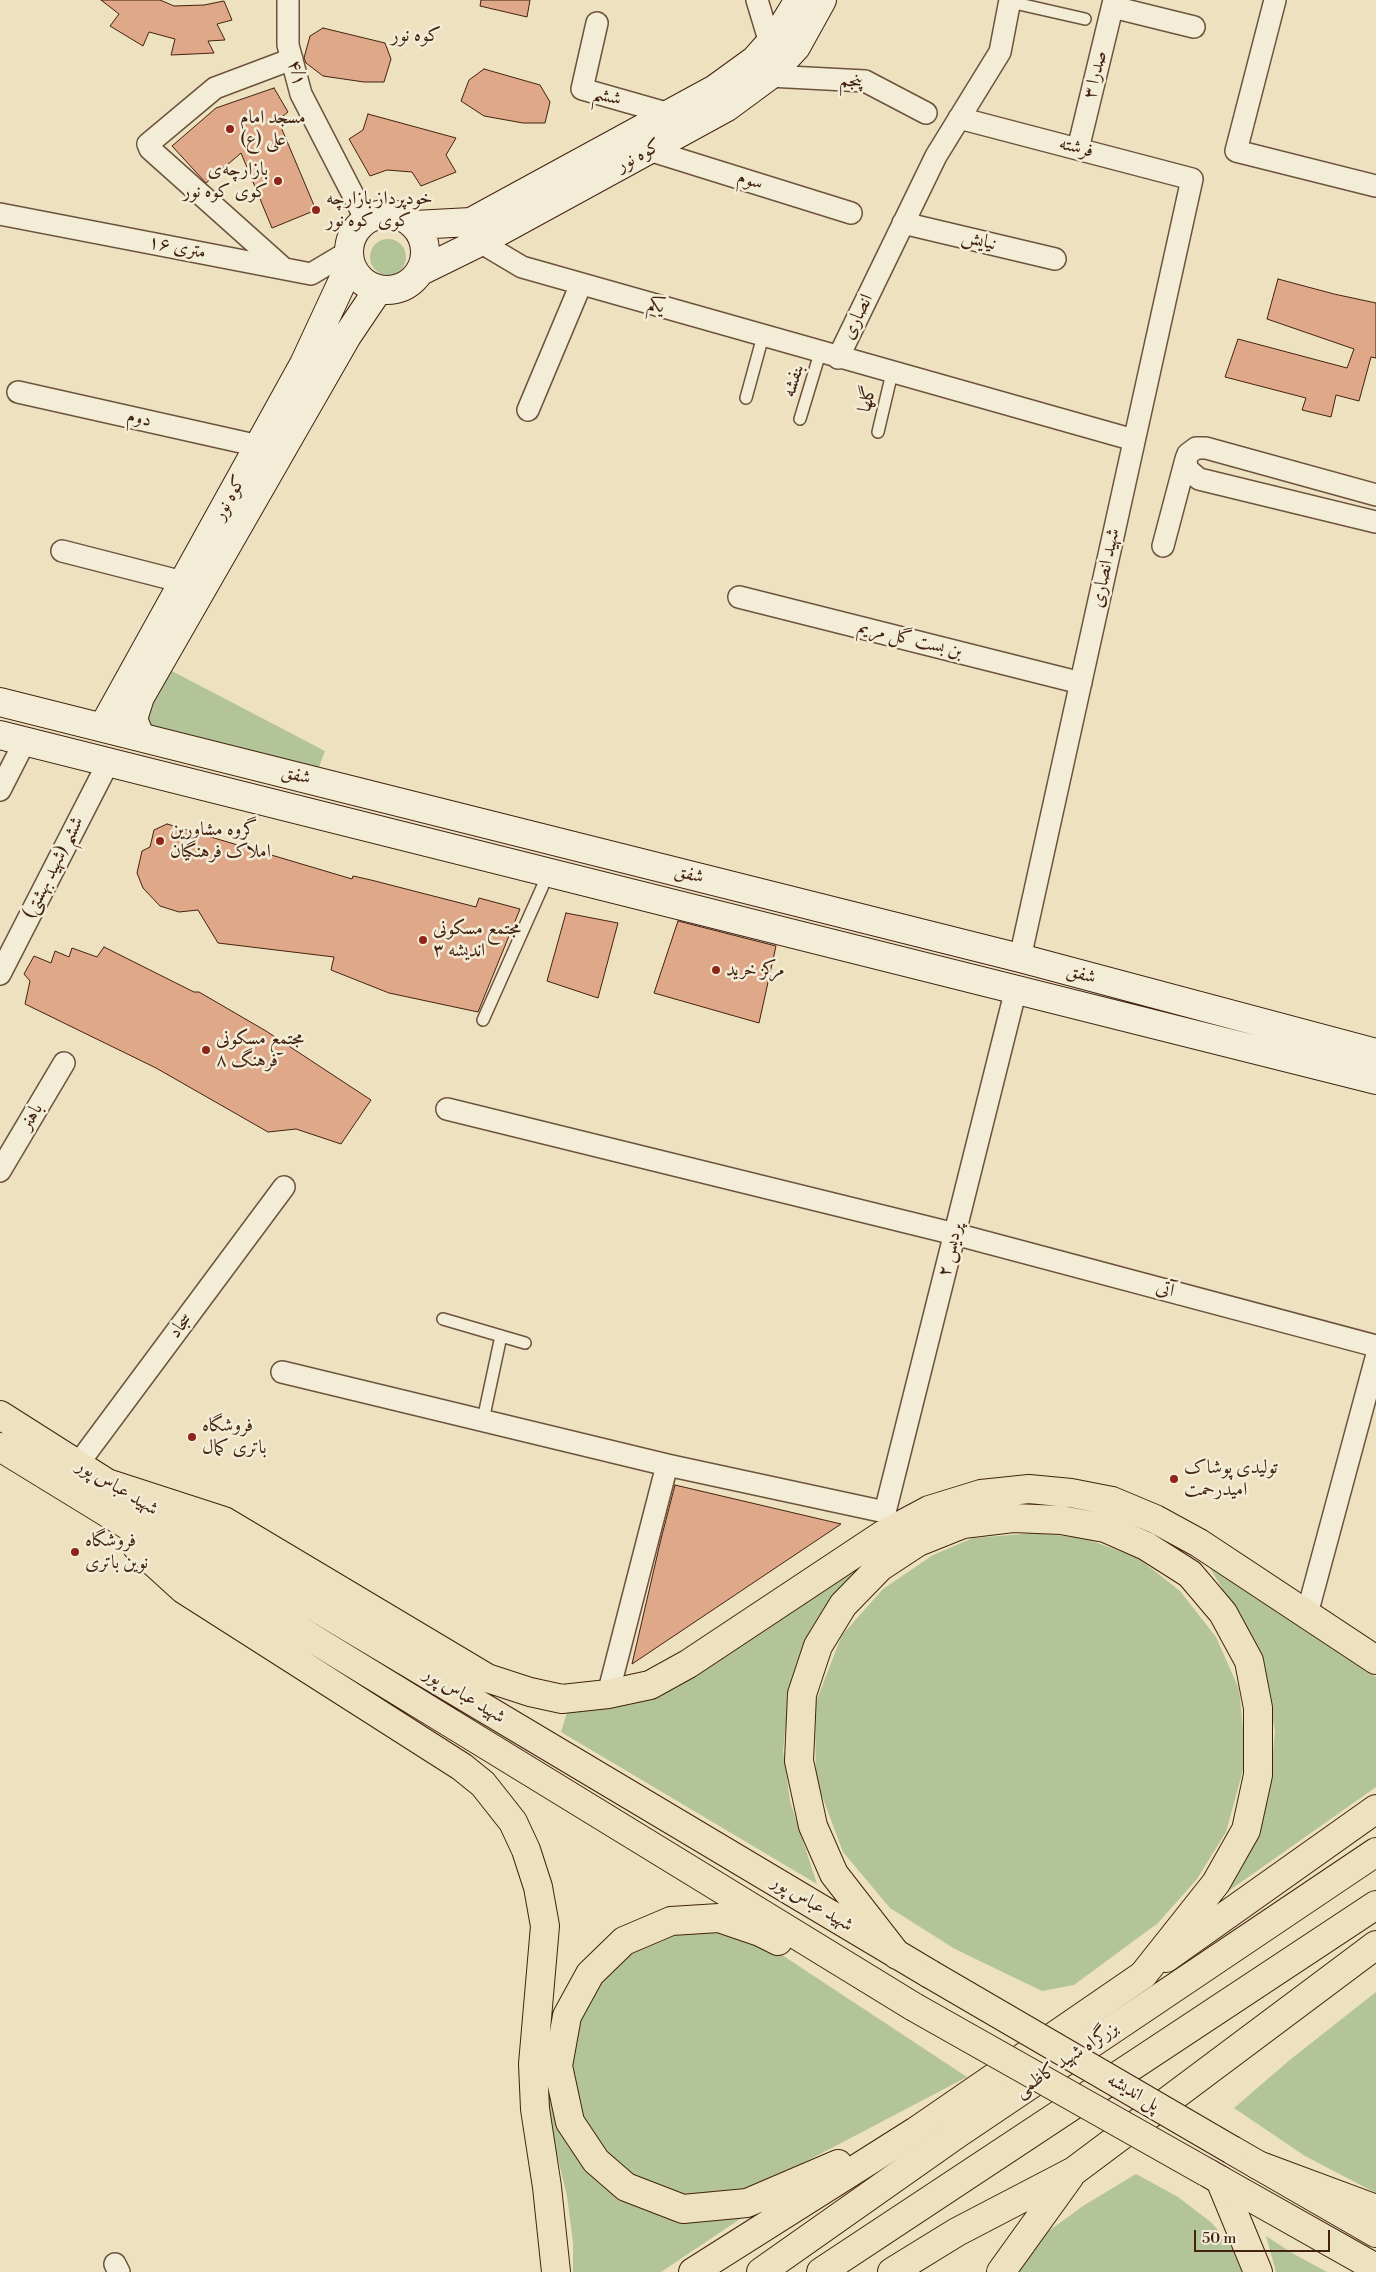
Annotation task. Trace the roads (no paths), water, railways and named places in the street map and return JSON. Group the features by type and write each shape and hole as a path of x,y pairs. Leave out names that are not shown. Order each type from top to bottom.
{"main road":[{"name":"کوه نور","path":"414,224 471,222 715,90 755,60 778,34 799,0"},
{"name":"کوه نور","path":"421,271 480,242 727,108 769,76 796,47 822,0"},
{"path":"391,214 403,217 414,224 425,246 425,259 421,271 413,280 402,287 378,290 356,276 349,258 350,240 357,228 366,220 378,215 391,214"},
{"name":"کوه نور","path":"123,720 183,582 304,364 349,258"},
{"name":"کوه نور","path":"123,720 140,697 347,336 378,290"},
{"name":"شفق","path":"0,702 123,720 1020,958 1376,1059"},
{"name":"شفق","path":"12,738 1016,988 1376,1059"},
{"name":"شهید عباس پور","path":"0,1415 107,1483 930,1974"},
{"name":"شهید عباس پور","path":"0,1447 876,1986 914,2007"},
{"path":"107,1483 224,1521 487,1678 530,1692 562,1699 608,1694 650,1684 673,1672 884,1534 928,1510 982,1494 1029,1489 1071,1493 1112,1501 1155,1519 1200,1543 1376,1660"},
{"path":"92,1505 183,1590 462,1767 483,1784 513,1822 526,1850 538,1887 545,1926 533,2064 535,2109 547,2187 556,2272"},
{"path":"898,1955 834,1874 813,1826 799,1761 802,1694 818,1646 843,1604 880,1567 918,1542 963,1524 1012,1518 1061,1520 1105,1528 1146,1546 1190,1574 1223,1613 1249,1661 1258,1708 1258,1774 1246,1830 1216,1884 1143,1975"},
{"path":"693,2272 916,2131 1143,1975 1376,1809"},
{"path":"1346,1831 1376,1814"},
{"name":"بزرگراه شهید کاظمی","path":"761,2272 956,2134 1376,1852"},
{"path":"822,2272 1376,1905"},
{"path":"876,1986 840,1972 760,1932 719,1918 671,1921 624,1941 590,1974 567,2016 558,2066 570,2122 596,2162 626,2187 683,2209 748,2203 916,2131"},
{"path":"892,2272 956,2232 1074,2170 1370,1951"},
{"name":"پل اندیشه","path":"930,1974 1258,2165"},
{"name":"پل اندیشه","path":"914,2007 1376,2268"},
{"path":"1258,2165 1376,2209"},
{"path":"1258,2165 1376,2233"},
{"path":"1000,2272 1074,2170"},
{"path":"1213,2176 1258,2272"}],"street":[{"name":"۴/۱","path":"288,0 288,45 301,94 366,220"},
{"path":"757,0 770,43"},
{"path":"1276,0 1236,150 1376,186"},
{"name":"انصاری","path":"1010,1 1000,52 936,156 903,223 829,355 1134,440"},
{"path":"1113,3 1194,28"},
{"name":"صدرا ۳","path":"1078,149 1113,3"},
{"name":"ششم","path":"597,23 582,90 670,114"},
{"path":"282,268 150,149 148,144 215,88 292,59"},
{"name":"پنجم","path":"769,76 865,81 926,113"},
{"name":"فرشته","path":"959,118 1192,179"},
{"name":"سوم","path":"649,150 851,212"},
{"name":"شهید انصاری","path":"1020,958 1192,179"},
{"name":"۱۶ متری","path":"0,214 311,274 349,258"},
{"name":"نیایش","path":"903,223 1055,260"},
{"name":"یکم","path":"480,242 522,267 829,355"},
{"path":"528,410 581,284"},
{"name":"دوم","path":"18,392 259,446"},
{"path":"1163,546 1186,459 1192,450 1206,448 1376,495"},
{"path":"1186,459 1187,470 1200,478 1376,522"},
{"path":"62,551 183,582"},
{"name":"بن بست گل مریم","path":"739,597 1081,682"},
{"path":"0,790 12,738"},
{"name":"ششم (شهید بهشتی)","path":"0,974 109,761"},
{"name":"پردیس ۲","path":"667,1465 886,1512 1016,988"},
{"name":"باهنر","path":"0,1171 64,1064"},
{"name":"آتی","path":"447,1109 955,1234 1376,1346"},
{"name":"سجاد","path":"78,1464 284,1187"},
{"path":"1307,1614 1376,1358"},
{"path":"282,1372 667,1465 608,1694"}],"lane":[{"path":"1010,1 1085,19"},
{"path":"746,398 764,336"},
{"name":"بنفشه","path":"800,419 829,355"},
{"name":"گلها","path":"878,432 892,373"},
{"path":"483,1020 549,872"},
{"path":"443,1319 525,1343"},
{"path":"483,1420 501,1336"}],"place":[{"name":"مسجد امام علی (ع)","path":"230,129"},
{"name":"بازارچه‌ی کوی کوه نور","path":"278,181"},
{"name":"خودپرداز بازارچه کوی کوه نور","path":"316,210"},
{"name":"گروه مشاورین املاک فرهنگیان","path":"160,841"},
{"name":"مجتمع مسکونی اندیشه ۳","path":"423,940"},
{"name":"مرکز خرید","path":"716,970"},
{"name":"مجتمع مسکونی فرهنگ ۸","path":"206,1050"},
{"name":"فروشگاه باتری کمال","path":"192,1437"},
{"name":"تولیدی پوشاک امیدرحمت","path":"1174,1479"},
{"name":"فروشگاه نوین باتری","path":"75,1552"}],"district":[{"name":"کوه نور","path":"416,36"}]}
